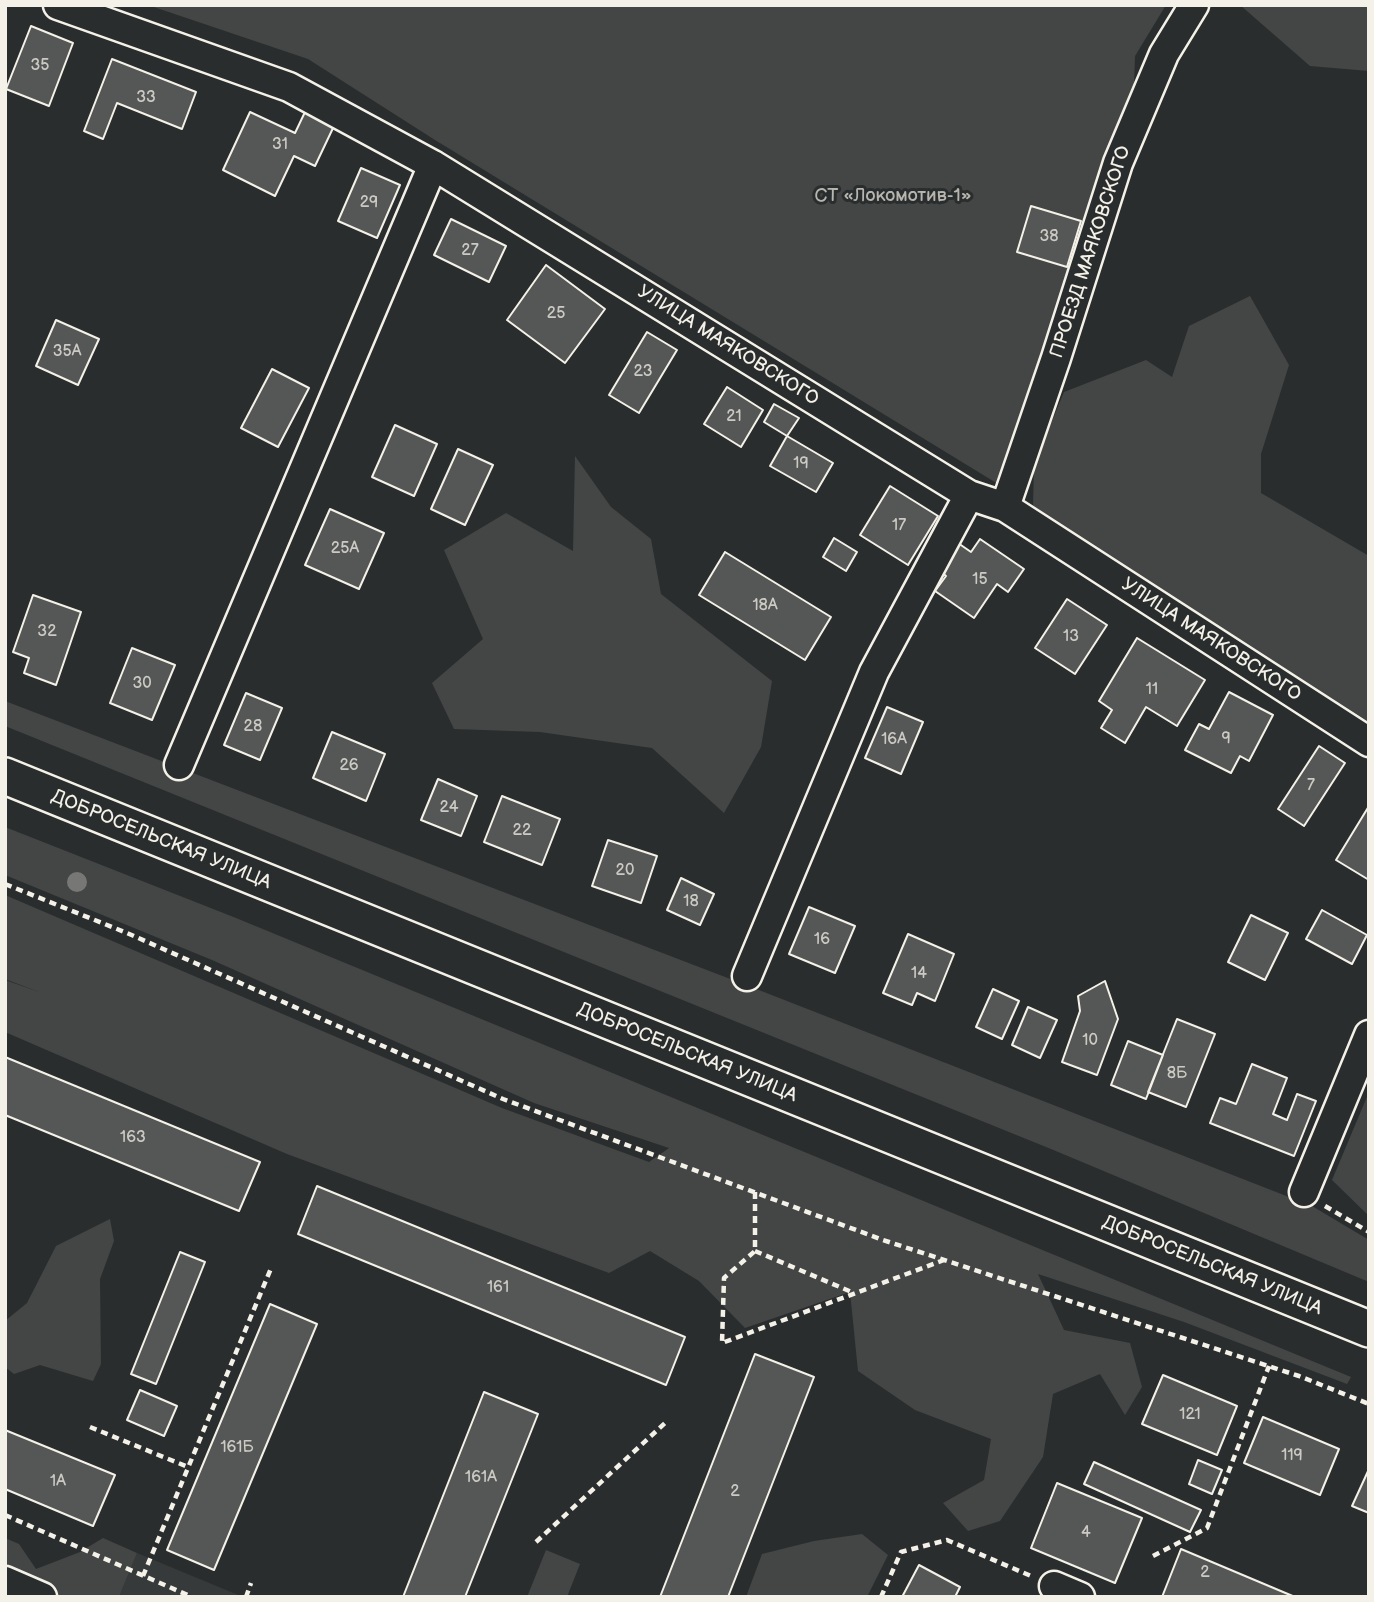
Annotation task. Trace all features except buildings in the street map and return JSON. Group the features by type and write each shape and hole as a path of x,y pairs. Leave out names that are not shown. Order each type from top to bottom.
{"main road":[{"name":"ДОБРОСЕЛЬСКАЯ УЛИЦА","path":"5,776 1369,1329"}],"street":[{"name":"УЛИЦА МАЯКОВСКОГО","path":"58,5 289,87 433,165 969,495 1005,507 1369,742"},
{"name":"ПРОЕЗД МАЯКОВСКОГО","path":"1005,507 1118,163 1164,54 1194,5"},
{"path":"179,765 433,165"},
{"path":"747,976 874,672 969,495"},
{"path":"1304,1192 1369,1035"},
{"path":"5,1581 41,1597"},
{"path":"1054,1586 1080,1597"}],"path":[{"path":"5,884 127,933 503,1099 883,1240 1269,1366 1369,1404"},
{"path":"755,1192 755,1251 724,1278 722,1343 944,1260"},
{"path":"1333,1211 1369,1232"},
{"path":"755,1251 854,1293"},
{"path":"143,1576 272,1266"},
{"path":"1153,1556 1207,1528 1269,1366"},
{"path":"536,1542 665,1423"},
{"path":"90,1427 188,1467"},
{"path":"5,1514 192,1597"},
{"path":"881,1597 901,1552 947,1540 1054,1586"},
{"path":"246,1597 251,1583"},
{"path":"173,1597 180,1592"}],"shaded area":[{"path":"137,1553 243,1597 119,1597"}],"green space":[{"name":"СТ «Локомотив-1»","path":"148,5 1166,5 1135,56 1134,84 998,484 435,140 308,59"},
{"path":"1240,5 1369,5 1369,71 1310,66"},
{"path":"1250,296 1289,365 1261,454 1261,493 1369,556 1369,722 1033,507 1034,464 1064,392 1146,360 1172,377 1189,326"},
{"path":"575,456 611,507 651,539 661,594 772,681 761,747 724,813 652,748 540,732 454,729 432,683 483,639 444,550 506,513 573,551"},
{"path":"5,701 746,985 1312,1206 1369,1240 1369,1282 1051,1149 5,726"},
{"path":"5,827 236,918 1351,1377 1347,1384 1184,1322 1038,1274 1064,1330 1130,1343 1142,1387 1125,1415 1100,1374 1053,1394 1043,1457 1000,1521 968,1531 943,1503 984,1480 991,1439 915,1410 858,1371 850,1292 745,1328 699,1281 650,1251 609,1273 287,1154 5,1032 5,980 42,993 5,979 5,895 502,1108 649,1162 669,1148 534,1103 212,960 5,875"},
{"path":"1369,1092 1369,1216 1332,1180"},
{"path":"110,1219 114,1241 100,1279 101,1364 93,1381 40,1365 14,1374 5,1367 5,1321 27,1303 56,1246"},
{"path":"862,1534 888,1555 867,1597 746,1597 762,1554 814,1541"},
{"path":"5,1538 19,1544 36,1569 80,1552 103,1538 137,1553 119,1597 5,1597"},
{"path":"546,1550 580,1564 567,1597 527,1597"}]}
